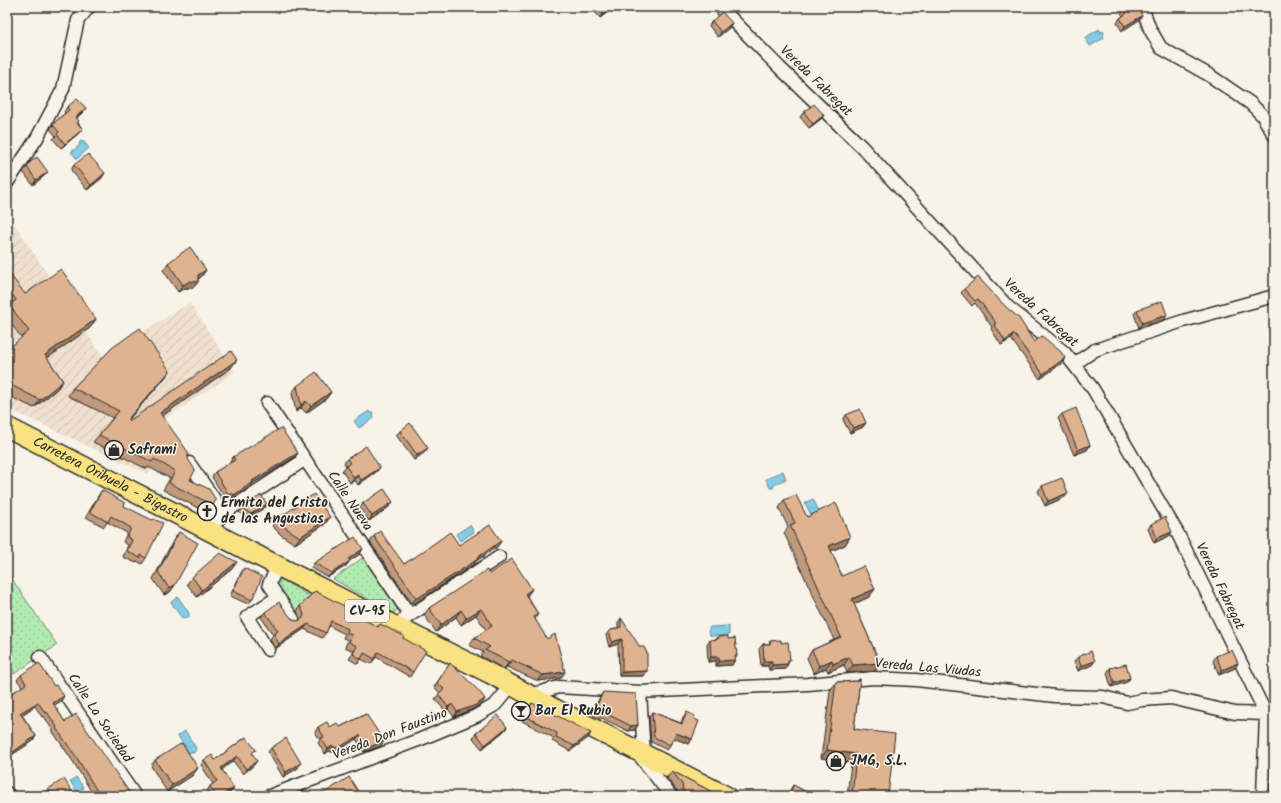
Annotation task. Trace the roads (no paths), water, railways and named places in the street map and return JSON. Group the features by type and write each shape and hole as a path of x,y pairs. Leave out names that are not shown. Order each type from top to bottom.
{"main road":[{"name":"Carretera Orihuela - Bigastro","path":"7,427 278,566 402,620 530,695 726,796"}],"street":[{"path":"7,183 37,138 63,89 78,20 89,7"},
{"name":"Vereda Fabregat","path":"720,7 780,68 862,147 1008,307 1064,352 1093,389 1177,532 1270,712 1264,796"},
{"path":"1142,7 1150,29 1161,48 1209,76 1250,103 1262,115 1274,135"},
{"path":"1074,364 1095,350 1183,321 1274,296"},
{"name":"Calle Nueva","path":"267,402 402,620"},
{"path":"210,531 224,513 304,460"},
{"path":"189,463 224,513"},
{"path":"402,620 500,557"},
{"path":"278,566 269,584 293,619"},
{"path":"268,650 248,617 278,598"},
{"name":"Calle La Sociedad","path":"40,657 134,796"},
{"name":"Vereda Las Viudas","path":"530,695 559,686 640,692 808,684 873,678 916,680 1055,696 1103,697 1128,703 1142,700 1171,698 1235,713 1270,712"},
{"name":"Vereda Don Faustino","path":"269,796 407,744 476,716 495,705 512,685"},
{"path":"640,692 639,752 671,796"}],"water":[{"path":"1099,29 1100,31 1104,32 1104,38 1090,46 1085,38"},
{"path":"83,141 89,148 77,159 71,152 80,145 79,143"},
{"path":"369,411 370,413 373,413 374,418 359,428 354,421"},
{"path":"783,471 786,479 774,485 773,488 770,488 766,479"},
{"path":"813,499 821,516 814,521 805,503"},
{"path":"470,525 474,532 460,541 456,534"},
{"path":"178,597 189,613 189,617 181,617 171,602"},
{"path":"729,626 729,635 711,636 708,632 710,627"},
{"path":"185,731 196,748 194,753 189,753 178,736"},
{"path":"76,777 84,788 77,792 70,781"}],"place":[{"name":"Saframi","path":"114,450"},
{"name":"Ermita del Cristo de las Angustias","path":"207,511"},
{"name":"Bar El Rubio","path":"521,711"},
{"name":"JMG, S.L.","path":"836,761"}]}
